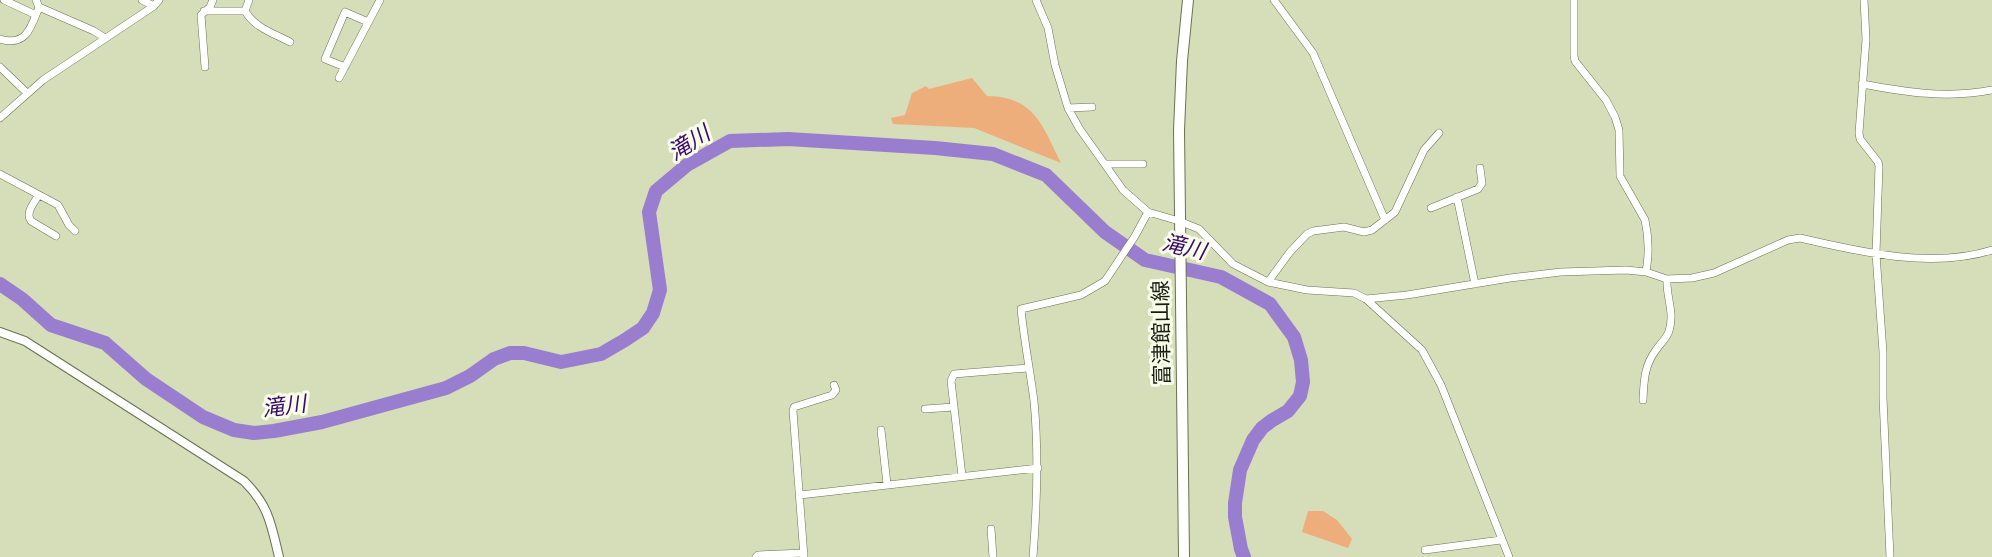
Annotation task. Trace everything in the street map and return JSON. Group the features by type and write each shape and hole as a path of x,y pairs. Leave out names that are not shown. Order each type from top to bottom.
{"main road":[{"name":"富津館山線","path":"1184,557 1179,221 1180,107 1188,0"}],"street":[{"path":"4,0 37,7 86,27 105,38"},
{"path":"142,0 156,3"},
{"path":"205,67 201,15 210,7 213,0"},
{"path":"245,11 249,0"},
{"path":"339,78 380,0"},
{"path":"1036,0 1045,16 1055,65 1068,108 1079,128 1124,190 1148,212 1199,229 1233,264 1268,282 1306,290 1354,293 1366,299 1422,350 1454,416 1509,557"},
{"path":"1274,0 1313,53 1385,220"},
{"path":"1574,0 1575,61 1606,100 1615,117 1619,130 1620,176 1645,220 1647,229 1649,255 1646,272"},
{"path":"1864,0 1866,39 1860,139 1879,166 1876,254 1883,352 1890,557"},
{"path":"0,118 27,93 156,3"},
{"path":"0,39 15,42 23,38 28,32 37,7"},
{"path":"204,11 245,11"},
{"path":"245,11 251,21 258,26 290,42"},
{"path":"345,67 325,58 345,12 368,22"},
{"path":"0,67 27,93"},
{"path":"1862,84 1919,94 1992,90"},
{"path":"1068,108 1092,107"},
{"path":"1268,282 1290,252 1307,234 1313,231 1344,227 1364,232 1395,212 1424,150 1439,134"},
{"path":"1105,164 1143,164"},
{"path":"1431,208 1478,189 1482,183 1480,168"},
{"path":"1,177 58,205 75,231"},
{"path":"38,196 28,218 56,236"},
{"path":"1457,197 1475,284"},
{"path":"1033,557 1038,468 1034,400 1022,309 1081,295 1105,281 1148,212"},
{"path":"1366,299 1561,272 1626,270 1646,272 1666,279 1692,278 1714,273 1788,240 1800,238 1876,254 1920,258 1977,255 1992,250"},
{"path":"1643,400 1649,360 1668,335 1670,327 1672,314 1666,279"},
{"path":"0,332 25,341 244,481 264,504 279,557"},
{"path":"962,476 951,381 954,374 1028,368"},
{"path":"756,557 758,555 804,555 794,407 832,395 836,390 834,385"},
{"path":"925,409 954,407"},
{"path":"881,430 886,484"},
{"path":"800,495 1038,468"},
{"path":"991,530 993,557"},
{"path":"1425,550 1501,540"}],"shaded area":[{"path":"972,78 987,96 1016,102 1035,116 1061,163 974,128 893,124 891,118 905,115 912,93 926,86 929,89"},
{"path":"1308,511 1323,511 1337,520 1352,539 1348,548 1302,532"}],"waterway":[{"name":"滝川","path":"0,284 22,299 51,325 105,343 146,379 203,417 234,430 254,433 274,431 322,422 446,388 470,376 494,359 510,353 524,353 561,362 601,354 625,340 643,328 653,313 660,290 649,212 656,191 687,165 730,141 788,139 993,154 1046,175 1105,232 1145,260 1221,277 1270,304 1294,337 1301,360 1303,382 1300,396 1288,411 1262,428 1253,440 1240,470 1235,517 1244,557"}]}
